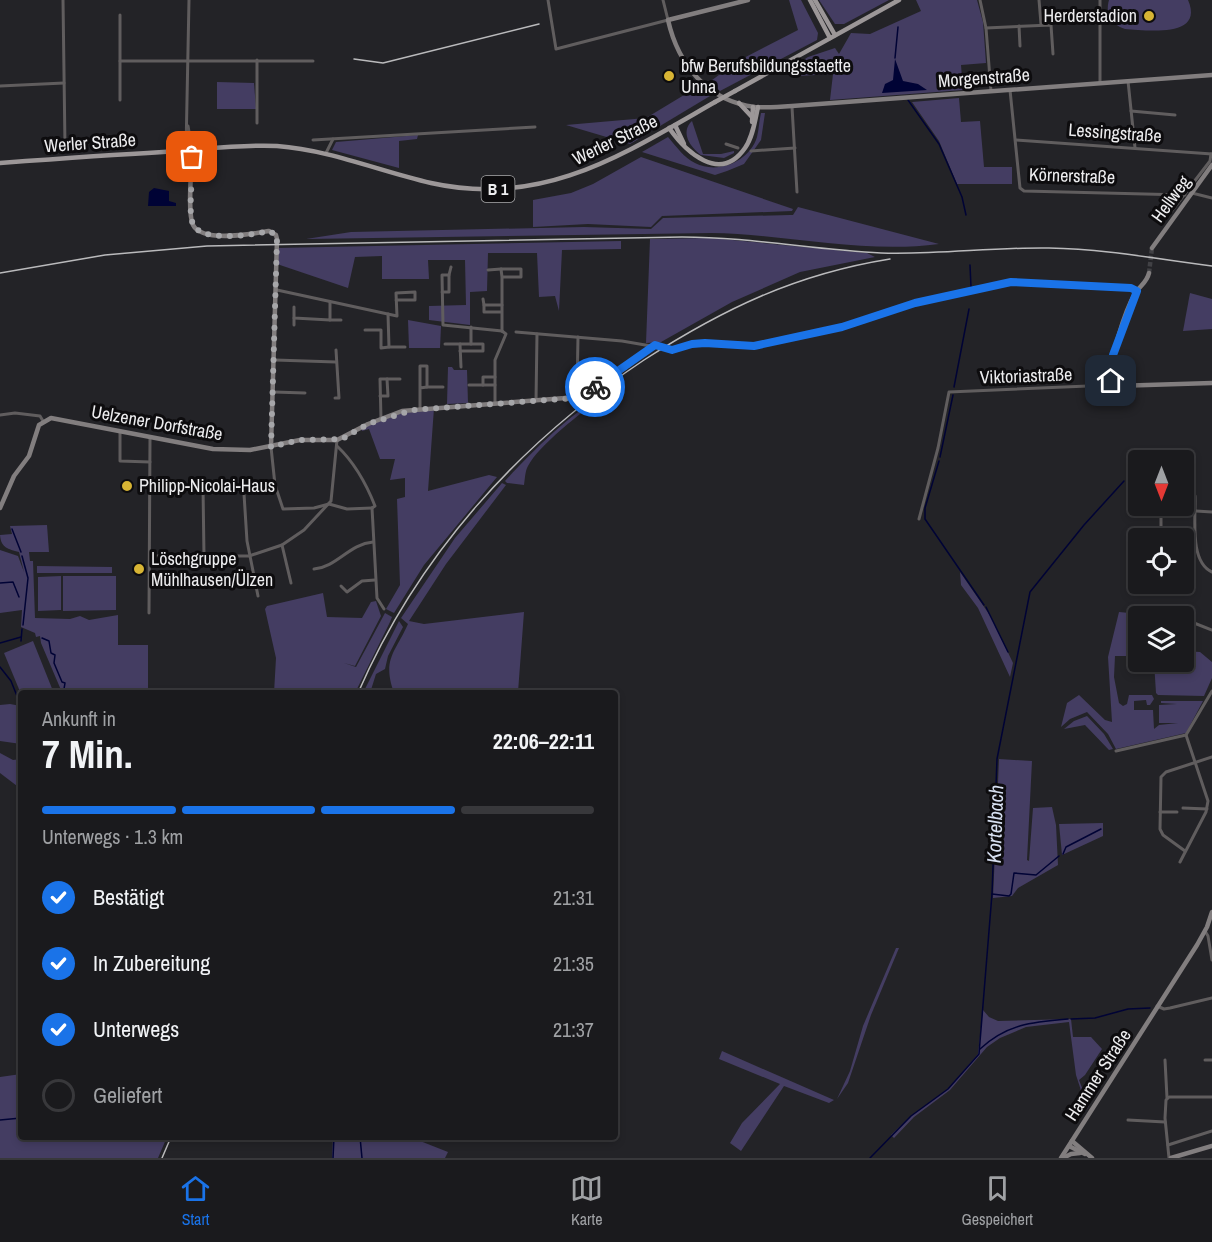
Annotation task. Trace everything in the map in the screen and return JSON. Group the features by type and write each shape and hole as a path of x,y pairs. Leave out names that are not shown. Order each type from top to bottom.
{"main road":[{"path":"810,0 832,37"},
{"path":"814,0 827,22 832,37"},
{"name":"B 1","path":"849,28 899,0"},
{"path":"827,22 834,28 849,28"},
{"name":"Werler Straße","path":"0,163 211,148 279,146 326,153 441,185 503,189 555,181 589,170 621,154 849,28"},
{"path":"739,104 752,117"},
{"path":"751,132 752,117 756,107"},
{"path":"669,128 695,157 706,162 725,162 745,148 756,107"},
{"path":"675,125 685,148"}],"street":[{"path":"63,0 65,146"},
{"path":"189,0 188,124 192,221 198,232 210,236 258,234 269,231 276,235 277,290 271,447 275,485 283,509 314,508 329,504 347,508 372,508"},
{"path":"548,0 556,49 748,0"},
{"path":"663,0 668,20"},
{"path":"980,0 986,28 991,91"},
{"path":"1039,0 1041,24"},
{"path":"1100,0 1100,83"},
{"path":"120,15 120,100"},
{"name":"Morgenstraße","path":"668,20 676,49 690,71 716,93 739,104 756,107 1212,75"},
{"path":"986,28 1041,24 1052,26 1053,54"},
{"path":"1019,26 1020,46"},
{"path":"257,123 258,60"},
{"path":"120,61 313,61"},
{"path":"1128,81 1135,148"},
{"path":"0,86 64,83"},
{"name":"Körnerstraße","path":"1010,90 1020,188 1024,191 1185,195"},
{"path":"792,106 797,192"},
{"path":"1131,111 1175,115"},
{"path":"188,124 191,139 188,161 191,177"},
{"path":"313,140 535,127"},
{"path":"191,139 211,148"},
{"path":"326,153 333,139"},
{"name":"Lessingstraße","path":"1016,140 1211,154"},
{"path":"726,144 738,148"},
{"path":"751,151 795,148"},
{"path":"165,152 181,156 188,161"},
{"name":"Hellweg","path":"1170,213 1210,161 1211,154"},
{"name":"Hellweg","path":"1152,248 1212,165"},
{"path":"1192,194 1212,198"},
{"path":"449,292 451,267"},
{"path":"501,269 502,331"},
{"path":"488,270 520,269 521,277 502,277"},
{"path":"1112,385 1110,374 1113,355 1137,291 1146,282 1149,273"},
{"path":"449,274 442,274 442,325 502,331 506,334 506,340 495,360 495,403"},
{"path":"516,332 657,345 674,350 698,343 743,347 842,327 915,303 1011,282 1131,288 1137,291"},
{"path":"277,290 397,316 396,300 396,293 415,292 416,300 396,300"},
{"path":"442,292 456,292"},
{"path":"483,298 484,312 502,312"},
{"path":"330,302 330,320"},
{"path":"484,305 502,305"},
{"path":"294,308 294,325"},
{"path":"388,315 389,347"},
{"path":"294,318 341,320"},
{"path":"471,327 471,344"},
{"path":"366,330 388,330"},
{"path":"381,330 381,348 405,347"},
{"path":"536,401 537,334"},
{"path":"577,390 578,337"},
{"path":"445,344 483,344 483,351 460,351"},
{"path":"460,344 461,367"},
{"name":"Uelzener Dorfstraße","path":"43,420 56,417 150,439 213,449 250,450 300,440 337,443 381,419 402,411 574,398 622,370 651,346"},
{"path":"336,350 339,398"},
{"path":"275,360 336,362"},
{"path":"420,409 420,366 427,366 427,387"},
{"path":"483,385 483,377 495,377"},
{"path":"381,419 380,379 400,379"},
{"path":"380,396 388,396 387,379"},
{"name":"Viktoriastraße","path":"919,519 938,448 949,392 1212,383"},
{"path":"469,385 495,385"},
{"path":"420,388 443,387"},
{"path":"274,392 305,393"},
{"path":"0,415 33,414 40,416 43,420 37,428 29,456 14,476 0,508"},
{"path":"120,432 120,461 150,462"},
{"path":"149,613 150,439"},
{"path":"150,556 249,556 282,545 304,530 329,504 337,443"},
{"path":"337,443 364,481 375,506 372,508 375,580 377,598 384,609"},
{"path":"204,556 203,487 221,485 244,490 275,485"},
{"path":"244,490 249,556 258,596"},
{"path":"1194,494 1195,542 1204,566 1212,573"},
{"path":"1196,512 1212,512"},
{"path":"314,569 328,566 359,544 373,542"},
{"path":"282,545 291,584"},
{"path":"341,586 347,592 362,581 375,580"},
{"path":"1194,624 1212,630"},
{"path":"1116,751 1186,735 1212,691"},
{"path":"1180,862 1207,809 1208,796 1186,735"},
{"path":"1185,851 1161,832 1160,780 1163,774 1212,757"},
{"path":"1183,808 1207,809"},
{"path":"1160,812 1178,812"},
{"name":"Hammer Straße","path":"1062,1158 1205,931 1212,912"},
{"path":"1205,931 1212,960"},
{"path":"1158,1006 1164,1009 1212,998"},
{"path":"1165,1060 1167,1098 1164,1106 1170,1158 1212,1146"},
{"path":"1205,1060 1212,1060"},
{"path":"1167,1098 1212,1097"},
{"path":"1128,1120 1165,1122"},
{"path":"1168,1145 1212,1131"},
{"path":"1070,1143 1092,1158"},
{"path":"1062,1158 1073,1153 1083,1153"}],"shaded area":[{"path":"789,0 801,0 818,33 817,40 720,91 708,83 738,61 798,30"},
{"path":"819,0 889,0 844,24 835,24"},
{"path":"916,0 977,0 983,22 986,63 961,65 963,90 830,100 833,74 798,76 796,65 808,57 835,48 839,54 851,33 870,34 921,11"},
{"name":"Herderstadion","path":"1109,0 1188,0 1191,12 1188,21 1181,27 1170,30 1125,29 1110,18"},
{"path":"895,59 903,81 918,84 927,90 882,93 885,84 893,80"},
{"path":"217,82 254,83 256,109 217,109"},
{"path":"699,86 710,96 630,144 566,125 646,118"},
{"path":"959,98 961,122 980,121 984,167 1012,167 1012,184 957,184 939,141 912,102"},
{"path":"761,113 765,113 761,140 744,164 715,175 642,152 668,137 684,155 695,163 713,167 732,164 748,153 753,146"},
{"path":"692,121 703,154 734,151 734,153 724,158 701,155 688,139 688,125"},
{"path":"418,135 417,139 399,141 399,168 332,150 336,142"},
{"path":"641,157 793,209 792,211 662,216 651,227 588,224 533,227 533,200 571,193 593,184"},
{"path":"154,188 169,191 169,201 176,203 176,206 148,206 149,192"},
{"path":"798,207 939,244 882,247 711,233 306,239 351,232 584,227 651,229 663,218 793,215"},
{"path":"711,238 867,253 875,257 800,272 732,302 661,342 646,343 650,239"},
{"path":"621,241 621,249 562,250 559,311 555,296 539,297 537,253 488,253 487,291 470,292 470,325 429,320 429,306 466,305 465,260 428,260 429,279 382,279 382,256 355,257 348,288 277,264 277,248"},
{"path":"1190,293 1212,299 1212,329 1183,331"},
{"path":"408,320 441,326 440,348 409,348"},
{"path":"448,367 454,370 467,370 468,403 447,404"},
{"path":"602,397 541,448 527,468 524,485 505,481 564,423"},
{"path":"434,408 428,491 489,475 497,477 424,565 394,613 386,609 400,585 397,499 405,497 405,478 390,480 395,459 380,459 369,429 362,431 361,427 392,415"},
{"path":"502,483 506,485 446,564 409,621 424,624 524,612 518,690 393,690 389,672 390,664 408,624 401,618 455,538"},
{"path":"47,525 49,552 29,552 30,561 33,561 35,618 70,619 80,616 89,620 118,615 118,645 148,645 148,690 61,690 40,636 36,637 35,633 21,627 22,610 0,613 0,550 18,556 24,572 19,552 8,549 1,539 0,535 12,534 10,526"},
{"path":"37,566 112,567 112,573 37,573"},
{"path":"960,572 991,617 1013,663 1010,677 978,608 961,585"},
{"path":"61,576 61,610 38,611 38,577"},
{"path":"63,576 116,576 116,610 63,611"},
{"path":"323,593 327,617 362,618 371,602 376,601 381,616 355,666 344,663 356,667 385,613 392,617 356,690 274,690 276,658 265,609 267,606"},
{"path":"1119,612 1128,613 1128,656 1115,656 1114,677 1119,703 1123,706 1127,704 1129,695 1152,695 1154,699 1150,705 1147,705 1146,700 1134,701 1134,710 1153,710 1154,729 1159,725 1178,723 1159,723 1159,705 1177,704 1161,703 1161,701 1203,701 1186,733 1116,749 1108,734 1087,712 1070,719 1061,727 1067,703 1079,695 1105,720 1112,722 1108,657"},
{"path":"399,621 403,627 388,656 385,669 376,674 371,690 364,690"},
{"path":"33,641 53,690 19,690 4,653"},
{"path":"1194,652 1200,652 1212,662 1212,678 1204,696 1158,695 1155,672 1194,672"},
{"path":"0,705 18,705 18,744 0,741"},
{"path":"1087,716 1104,734 1113,749 1109,750 1085,725 1064,729 1074,721"},
{"path":"0,753 13,760 18,759 18,787 0,773"},
{"path":"999,759 1032,761 1027,860 1029,861 1033,808 1052,807 1056,825 1058,865 1018,888 1012,896 993,898"},
{"path":"1103,823 1103,836 1062,855 1059,824"},
{"path":"896,948 899,948 871,1015 848,1083 837,1099 850,1071 863,1026"},
{"path":"983,1010 989,1017 998,1021 1071,1019 1073,1037 1091,1037 1102,1049 1085,1075 1079,1080 1089,1106 1087,1109 1076,1075 1069,1022 1026,1027 1000,1038 987,1047 950,1090 914,1117 894,1138 891,1135 911,1116 948,1089 978,1054"},
{"path":"722,1051 834,1100 829,1103 784,1086 741,1151 730,1143 742,1123 780,1084 719,1059"},
{"path":"18,1074 18,1140 166,1140 158,1158 0,1158 0,1077"},
{"path":"333,1140 418,1140 448,1152 445,1158 332,1158"}],"waterway":[{"path":"895,58 898,27"},
{"path":"908,100 939,144 962,197 966,215"},
{"path":"970,265 971,287"},
{"path":"954,387 969,309"},
{"path":"940,457 953,395"},
{"path":"939,461 925,508 925,519 984,605"},
{"name":"Kortelbach","path":"870,1158 911,1116 948,1089 979,1054 992,894 997,759 1030,592 1084,525 1124,481"},
{"path":"12,529 21,552"},
{"path":"22,556 28,578 23,625"},
{"path":"0,583 13,582 19,597"},
{"path":"986,607 1008,652"},
{"path":"21,641 22,629"},
{"path":"0,643 21,637"},
{"path":"42,638 49,641 51,653 55,655 54,663 62,682 65,683 63,690"},
{"path":"0,667 11,681 18,698"},
{"path":"1063,854 1066,847 1101,829"},
{"path":"992,894 1009,896 1014,873 1036,875 1059,856"},
{"path":"1071,1019 1095,1018 1128,1009 1150,1008"},
{"path":"980,1049 1010,1029 1043,1021 1068,1019"},
{"path":"0,1120 18,1118"},
{"path":"333,1158 334,1140"},
{"path":"360,1140 362,1158"}],"tunnel":[{"path":"1149,273 1152,248"}],"railway":[{"path":"354,59 383,63 539,24"},
{"path":"0,273 105,255 207,246 682,237 732,239 881,253 1028,248 1090,250 1212,266"},
{"path":"359,690 382,642 410,594 442,549 514,465 598,392 673,342 761,296 823,274 890,259"},
{"path":"162,1158 170,1140"}],"way so far":[{"path":"192,157 192,149 186,150 191,177 192,221 198,232 210,236 258,234 269,231 276,235 275,376 271,447 300,440 342,439 368,424 402,411 574,398 595,387"}],"place":[{"name":"Herderstadion","path":"1149,16"},
{"name":"bfw Berufsbildungsstaette Unna","path":"669,76"},
{"name":"Philipp-Nicolai-Haus","path":"127,486"},
{"name":"Löschgruppe Mühlhausen/Ülzen","path":"139,569"}],"route":[{"path":"595,387 622,370 651,346 672,350 705,343 754,346 842,327 915,303 1011,282 1131,288 1137,291 1113,355 1111,381"}]}
